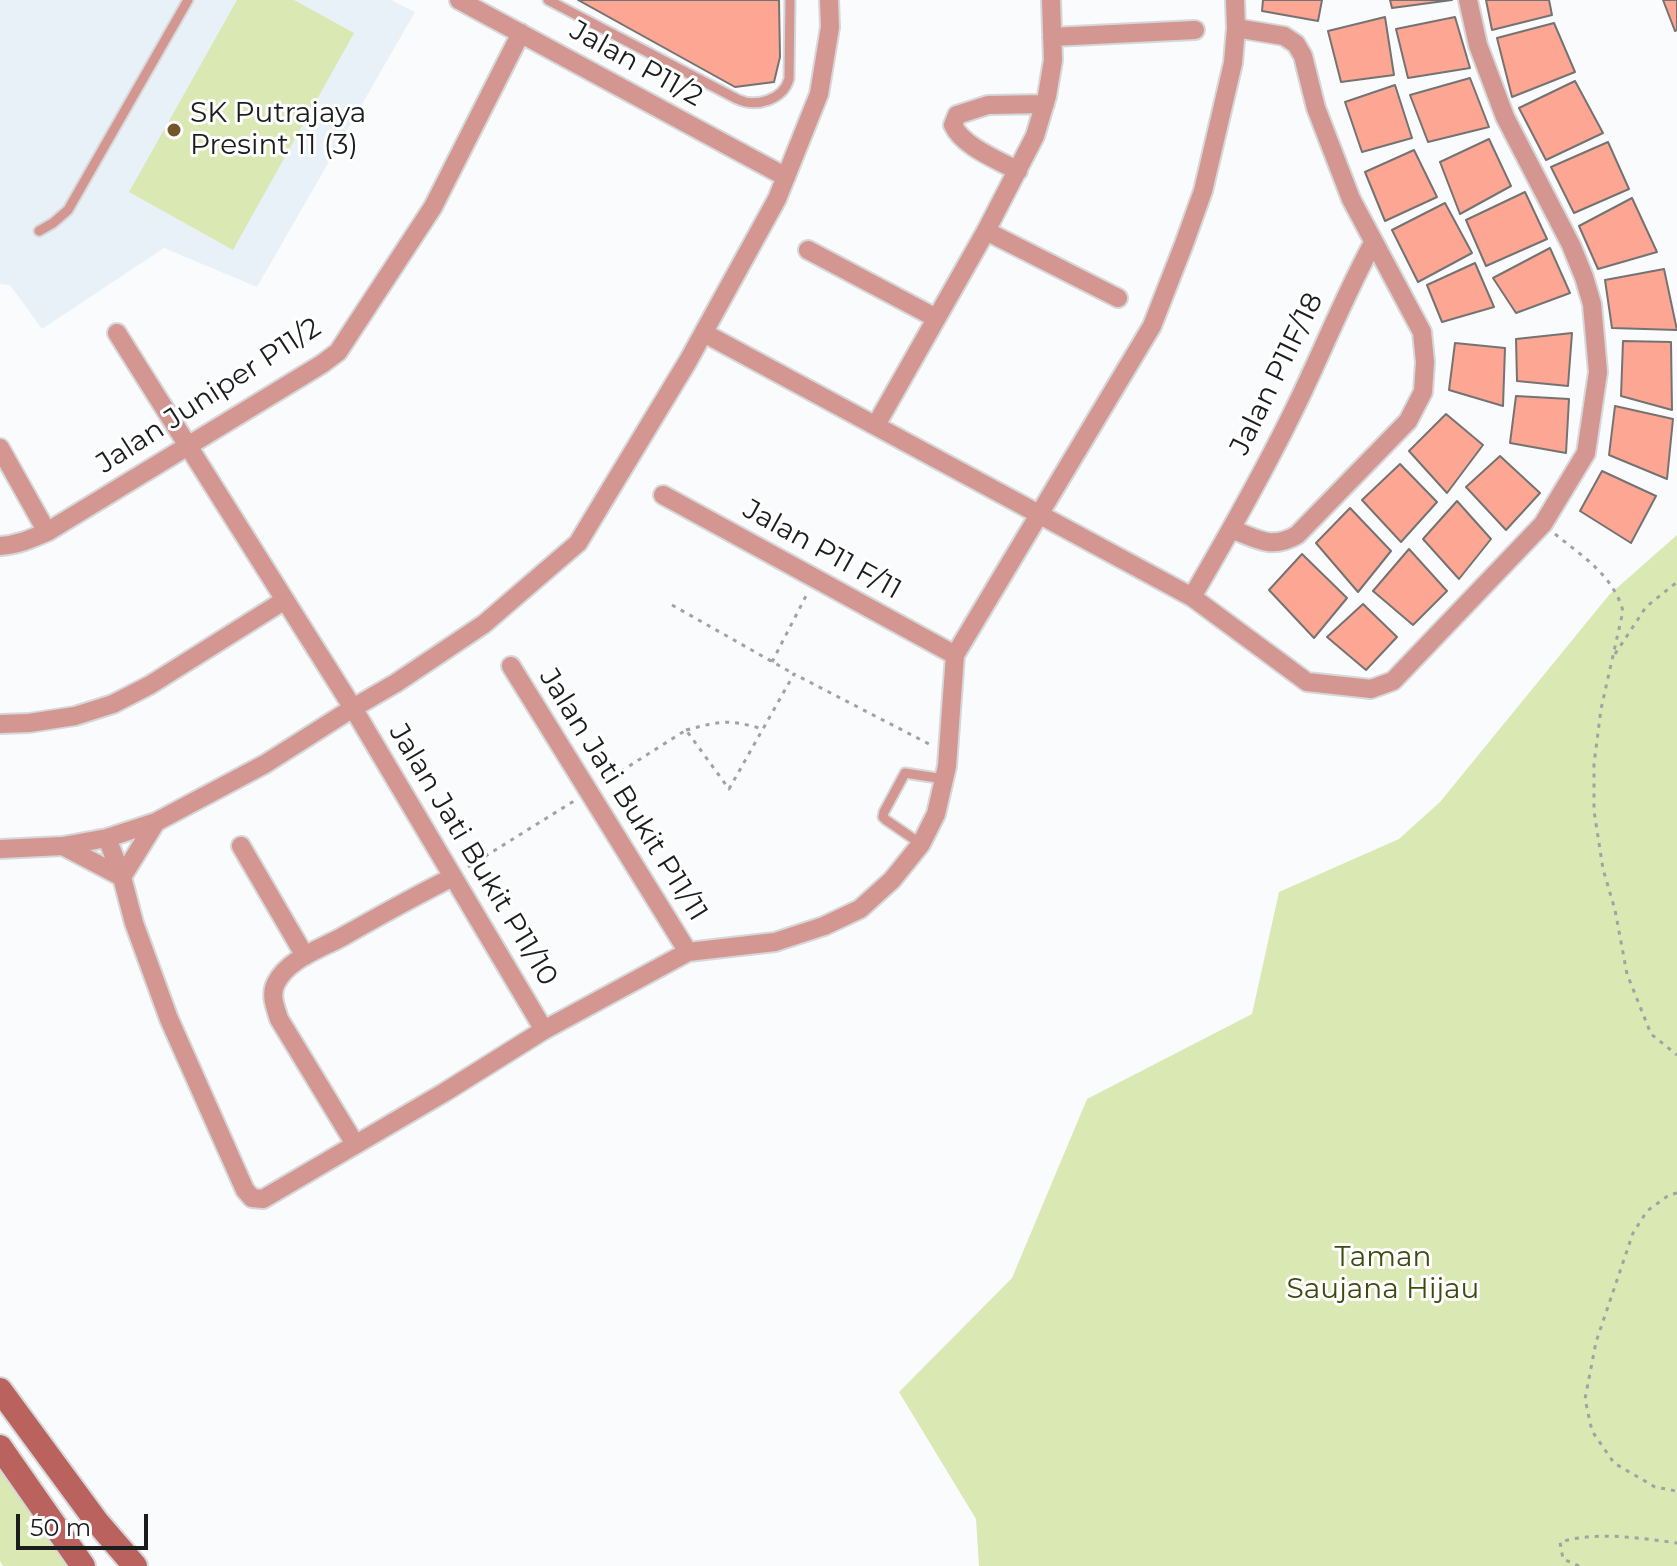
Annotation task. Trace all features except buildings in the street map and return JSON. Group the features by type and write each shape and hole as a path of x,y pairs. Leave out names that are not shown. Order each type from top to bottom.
{"main road":[{"path":"0,1390 97,1522"},
{"path":"6,1455 26,1468 34,1465 38,1448 28,1426"},
{"path":"6,1455 83,1566"},
{"path":"48,1515 44,1501 46,1493 55,1486 62,1487 135,1566"}],"street":[{"name":"Jalan P11/2","path":"459,0 487,7 521,33 786,177"},
{"path":"0,849 63,846 107,838 156,822 265,764 396,683 484,624 578,543 704,333 777,199 819,94 830,27 829,0"},
{"path":"876,425 986,231 1035,136 1053,60 1051,0"},
{"path":"107,838 169,1019 198,1089 245,1190 252,1198 263,1199 544,1030 688,952 775,942 824,926 860,909 892,880 921,844 936,814 948,754 955,655 1152,326 1203,191 1233,63 1235,0"},
{"path":"704,333 1192,597 1307,682 1371,689 1393,681 1543,524 1586,453 1598,372 1592,304 1584,277 1571,245 1505,117 1478,45 1468,0"},
{"path":"1231,529 1271,543 1285,542 1297,535 1408,421 1423,392 1425,362 1422,332 1351,199 1316,108 1303,56 1296,44 1284,36 1236,28"},
{"path":"1052,37 1195,30"},
{"name":"Jalan Juniper P11/2","path":"0,546 29,540 47,532 338,352 433,207 521,33"},
{"path":"1018,171 957,134 953,125 957,115 988,105 1045,104"},
{"path":"986,231 1118,298"},
{"name":"Jalan P11F/18","path":"1192,597 1292,415 1373,243"},
{"path":"808,250 936,318"},
{"name":"Jalan Jati Bukit P11/10","path":"117,333 353,708 544,1030"},
{"path":"0,448 47,532"},
{"name":"Jalan P11 F/11","path":"663,495 955,655"},
{"path":"0,724 75,716 113,704 150,685 285,600"},
{"name":"Jalan Jati Bukit P11/11","path":"511,666 688,952"},
{"path":"122,877 156,822"},
{"path":"63,846 122,877"},
{"path":"241,846 305,956"},
{"path":"355,1144 279,1019 272,998 274,985 283,971 305,956 453,877"}],"lane":[{"path":"39,231 68,210 188,0"},
{"path":"548,0 745,103 754,104 781,94 786,88 789,79 790,0"},
{"path":"921,844 886,820 884,812 905,773 944,779"}],"path":[{"path":"1543,524 1602,572 1619,597 1623,611 1599,722 1594,764 1594,811 1603,869 1615,910 1627,974 1651,1034 1677,1055"},
{"path":"1613,658 1646,607 1677,582"},
{"path":"772,662 807,593"},
{"path":"672,605 794,674 948,754"},
{"path":"686,730 729,789 794,674"},
{"path":"453,877 686,730 730,721 763,729"},
{"path":"1677,1193 1669,1195 1647,1211 1633,1233 1596,1342 1585,1399 1592,1431 1614,1463 1655,1487 1677,1491"},
{"path":"1579,1566 1563,1559 1560,1542 1580,1536 1608,1536 1677,1543"}],"shaded area":[{"name":"SK Putrajaya Presint 11 (3)","path":"0,0 391,0 415,12 257,287 164,248 42,329 10,285 0,284"}],"green space":[{"path":"237,0 294,0 354,33 233,250 129,192"},
{"name":"Taman Saujana Hijau","path":"1677,535 1677,1566 979,1566 976,1519 899,1392 1012,1278 1087,1099 1252,1014 1279,892 1399,839 1440,802 1609,595"},
{"path":"0,1466 75,1566 3,1566 0,1561"}],"place":[{"name":"SK Putrajaya Presint 11 (3)","path":"174,130"}]}
